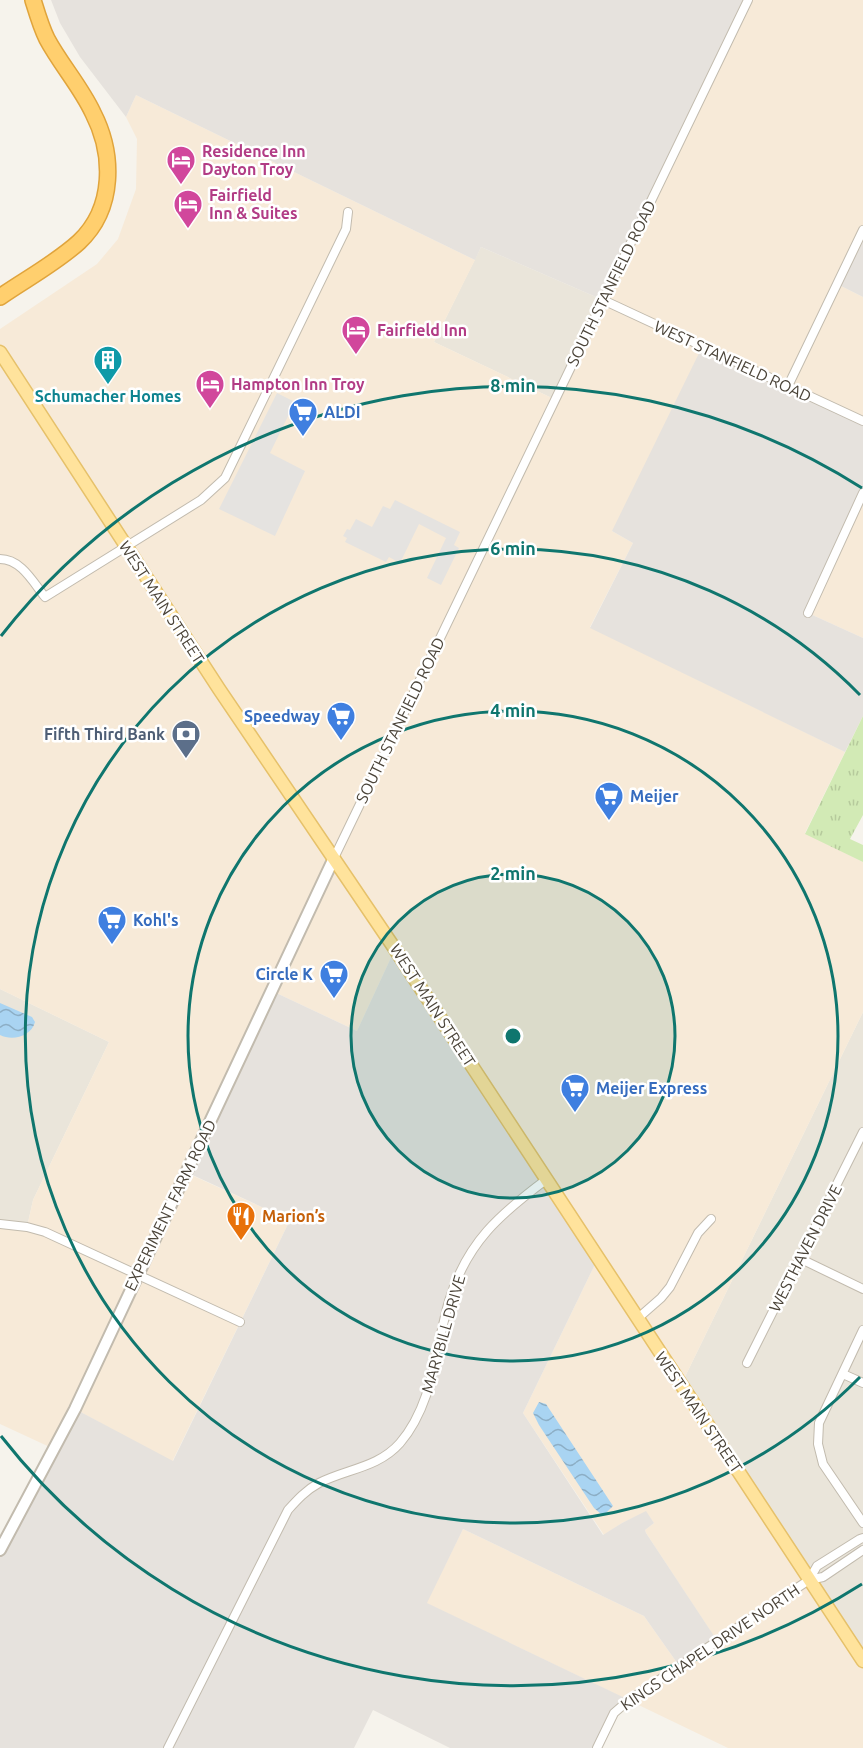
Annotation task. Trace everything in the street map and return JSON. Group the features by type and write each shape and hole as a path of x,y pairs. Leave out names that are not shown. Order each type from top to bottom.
{"highway":[{"path":"0,297 80,241 94,223 102,207 109,171 103,137 93,113 47,38 33,0"}],"main road":[{"name":"WEST MAIN STREET","path":"0,352 225,698 547,1179 863,1661"}],"street":[{"name":"SOUTH STANFIELD ROAD","path":"334,858 748,0"},
{"path":"0,559 11,560 19,566 45,597 201,500 225,478 346,229 348,212"},
{"path":"788,386 863,230"},
{"name":"WEST STANFIELD ROAD","path":"603,300 863,421"},
{"path":"808,613 863,494"},
{"name":"EXPERIMENT FARM ROAD","path":"0,1550 75,1409 334,858"},
{"name":"WESTHAVEN DRIVE","path":"747,1364 863,1132"},
{"name":"MARYBILL DRIVE","path":"168,1748 288,1510 304,1493 320,1483 366,1467 384,1457 399,1443 413,1422 426,1395 435,1366 449,1301 475,1244 509,1207 547,1179"},
{"path":"637,1318 661,1298 670,1287 698,1233 711,1219"},
{"path":"0,1224 45,1232 240,1322"},
{"path":"801,1258 863,1289"},
{"path":"863,1330 819,1423 818,1444 823,1464 863,1523"},
{"path":"843,1374 863,1383"},
{"path":"809,1580 817,1566 863,1538"},
{"path":"809,1580 823,1577 863,1550"},
{"name":"KINGS CHAPEL DRIVE NORTH","path":"597,1748 614,1713 621,1706 809,1580"}],"shaded area":[{"path":"51,0 748,0 603,300 481,247 475,260 136,95 126,117 80,57 60,23"},
{"path":"748,0 863,0 863,230 837,284 863,297 863,421 612,531 633,543 590,627 845,752 805,833 863,862 863,1012 681,1385 863,1661 863,1748 728,1748 426,1603 463,1529 644,1616 680,1667 717,1641 646,1533 645,1530 654,1523 646,1512 622,1523 604,1535 523,1413 598,1258 395,949 357,1031 272,991 187,1173 290,1220 172,1462 75,1409 54,1449 0,1424 0,1224 27,1227 33,1200 109,1042 0,989 0,329 97,264 118,239 136,189 137,139 126,117 136,95 475,260 434,342 554,399"},
{"path":"863,230 863,297 837,284"},
{"path":"481,247 603,300 554,399 434,342"},
{"path":"702,347 863,421 863,493 808,613 863,638 863,716 845,752 590,628 633,543 612,531"},
{"path":"277,393 295,402 270,453 305,471 275,536 219,509"},
{"path":"863,493 863,638 808,613"},
{"path":"395,500 460,532 454,545 459,548 441,585 427,578 446,538 419,524 400,563 389,557 386,562 345,542 347,538 343,536 347,529 350,530 356,519 372,527 383,506 390,509"},
{"path":"395,949 598,1258 523,1413 603,1535 646,1511 654,1523 645,1530 646,1533 718,1642 680,1667 644,1616 463,1529 427,1603 629,1700 621,1705 597,1748 450,1748 373,1710 354,1748 0,1748 0,1550 75,1409 173,1461 290,1220 186,1172 272,991 357,1031"},
{"path":"0,989 109,1042 33,1200 27,1227 0,1224"},
{"path":"863,1012 863,1661 681,1385"}],"green space":[{"path":"863,716 863,815 850,839 863,845 863,862 805,834"}],"water":[{"path":"0,1003 32,1017 35,1022 30,1031 10,1038 0,1035"},
{"path":"539,1402 546,1404 613,1506 605,1514 601,1514 594,1508 539,1425 533,1413"}],"place":[{"name":"Residence Inn Dayton Troy","path":"181,186"},
{"name":"Fairfield Inn & Suites","path":"188,230"},
{"name":"Fairfield Inn","path":"356,356"},
{"name":"Schumacher Homes","path":"108,386"},
{"name":"Hampton Inn Troy","path":"210,410"},
{"name":"ALDI","path":"303,438"},
{"name":"Speedway","path":"341,742"},
{"name":"Fifth Third Bank","path":"186,760"},
{"name":"Meijer","path":"609,822"},
{"name":"Kohl's","path":"112,946"},
{"name":"Circle K","path":"334,1000"},
{"name":"Meijer Express","path":"575,1114"},
{"name":"Marion’s","path":"241,1242"}]}
